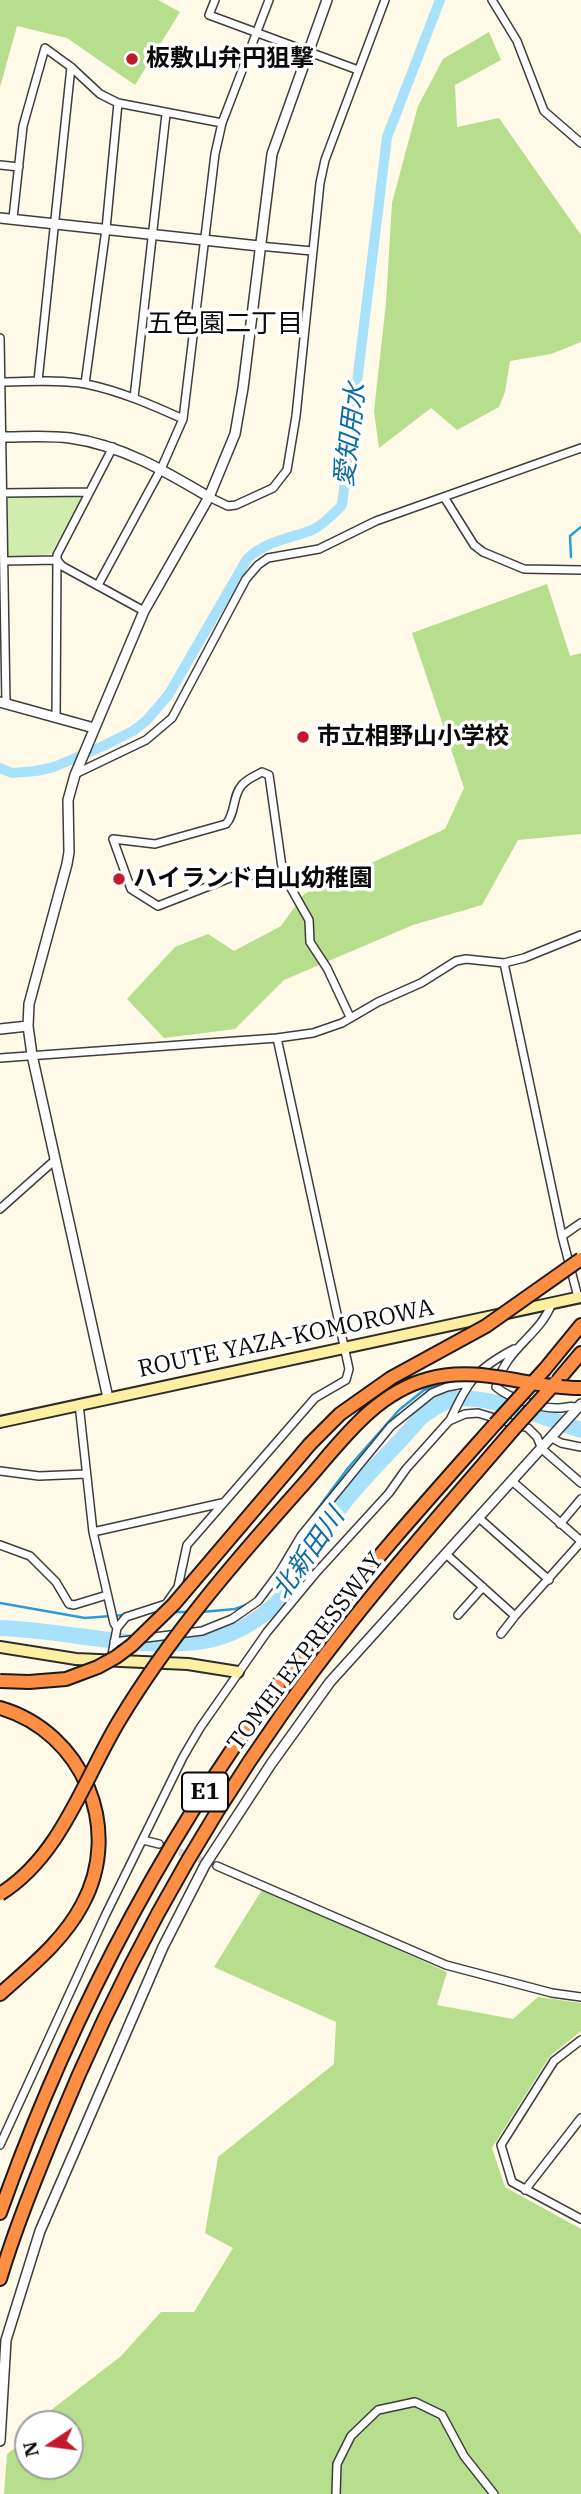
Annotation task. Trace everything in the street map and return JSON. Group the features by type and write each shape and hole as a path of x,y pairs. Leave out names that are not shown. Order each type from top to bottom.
{"highway":[{"path":"0,1681 65,1679 116,1657 174,1604 310,1444 340,1414 391,1378 486,1326 581,1259"},
{"name":"TOMEI EXPRESSWAY","path":"0,2213 45,2097 127,1928 193,1812 258,1712 365,1572 581,1325"},
{"name":"TOMEI EXPRESSWAY","path":"0,2279 29,2196 75,2081 125,1976 173,1884 208,1826 282,1714 372,1595 581,1353"},
{"path":"0,1894 27,1874 50,1846 119,1720 190,1617 267,1525 347,1435 379,1404 411,1385 443,1375 481,1375 581,1388"},
{"path":"0,1708 29,1720 46,1731 74,1759 91,1793 99,1832 97,1868 74,1920 51,1947 0,1994"}],"main road":[{"name":"ROUTE YAZA-KOMOROWA","path":"0,1422 580,1297"},
{"path":"0,1647 76,1659 188,1664 239,1672"}],"street":[{"path":"215,0 209,15 358,70"},
{"path":"97,585 161,469 183,419 215,154 222,123 269,0"},
{"path":"108,1398 32,1055 27,1014 69,852 68,800 75,773 144,611 209,496 229,450 239,418 271,154 327,0"},
{"path":"1,437 69,437 113,447 161,469 228,506 273,488 287,470 296,416 312,251 325,160 385,0"},
{"path":"492,0 517,41 544,111 581,143"},
{"path":"13,218 23,126 45,48 71,67 100,94 118,103 222,123"},
{"path":"38,381 71,67"},
{"path":"85,384 106,229 118,103"},
{"path":"134,398 166,114"},
{"path":"0,165 19,167"},
{"path":"0,218 312,251"},
{"path":"0,338 4,561 3,703 94,728"},
{"path":"1,383 38,381 85,384 134,398 183,419"},
{"path":"56,718 57,555 113,447"},
{"path":"75,773 146,740 172,718 246,579 268,558 319,549 376,521 581,448"},
{"path":"2,493 88,492"},
{"path":"444,497 474,545 483,552 524,569 581,570"},
{"path":"57,560 62,566 144,611"},
{"path":"4,561 57,560"},
{"path":"284,874 235,876 158,906 131,889 113,839 155,845 226,824 231,819 238,789 243,782 262,772 269,775 284,874 309,920 310,942 327,968 351,1017"},
{"path":"0,1058 277,1038 327,1029 421,983 456,961 466,959 504,963 524,958 581,935"},
{"path":"504,963 562,1236 580,1297"},
{"path":"0,1029 28,1026"},
{"path":"111,1661 117,1628 126,1617 166,1604 178,1587 187,1545 315,1398 346,1380 349,1369 277,1038"},
{"path":"0,1209 55,1160"},
{"path":"562,1236 581,1223"},
{"path":"0,2145 71,1988 183,1757 224,1690 296,1595 389,1493 406,1469 449,1421 468,1383 488,1362 515,1349 547,1317 552,1303"},
{"path":"515,1349 500,1371 496,1387 507,1396 555,1409 580,1406"},
{"path":"114,1642 202,1631 232,1619 258,1601 301,1536 391,1426 432,1393 468,1383"},
{"path":"79,1404 93,1532 117,1628"},
{"path":"0,2441 6,2340 40,2231 163,1947 205,1866 271,1764 330,1682 580,1406"},
{"path":"449,1421 465,1414 478,1413 528,1428 537,1437 542,1448 581,1483"},
{"path":"552,1438 561,1443 581,1447"},
{"path":"0,1471 39,1476 86,1474"},
{"path":"501,1634 581,1542 512,1481"},
{"path":"560,1524 581,1499"},
{"path":"93,1532 222,1503"},
{"path":"480,1518 550,1580"},
{"path":"0,1545 30,1556 56,1582 69,1604 74,1605 107,1595"},
{"path":"447,1555 516,1616"},
{"path":"458,1615 484,1587"},
{"path":"143,1840 159,1844"},
{"path":"217,1866 446,1965 552,1993 581,1997"},
{"path":"581,2040 554,2061 500,2146 512,2182 581,2219"},
{"path":"526,2190 581,2118"},
{"path":"336,2494 337,2464 351,2436 377,2410 415,2402 442,2415 464,2456 494,2494"}],"green space":[{"path":"0,0 158,0 180,12 135,85 67,38 17,26 0,87"},
{"path":"489,32 501,60 455,85 457,127 499,118 581,235 581,342 551,354 510,361 505,392 499,407 457,430 431,408 379,448 374,411 386,303 392,203 418,106 443,59"},
{"path":"84,495 51,554 7,558 6,496"},
{"path":"547,584 570,656 581,653 581,834 518,840 482,905 413,925 284,980 235,1029 164,1038 127,999 175,947 208,934 234,951 281,926 304,894 445,829 464,788 412,633"},
{"path":"263,1888 447,1972 437,2005 513,2019 538,1997 581,2003 581,2031 550,2056 492,2148 505,2187 581,2229 581,2494 4,2494 7,2454 14,2448 14,2480 84,2480 84,2410 51,2410 120,2357 161,2312 194,2312 233,2248 205,2233 218,2157 334,2064 336,2022 214,1967"}],"waterway":[{"name":"愛知用水","path":"0,768 12,773 54,767 133,731 147,720 169,694 247,559 269,544 316,528 342,505 387,137 440,0"},
{"path":"571,557 570,536 581,527"},
{"path":"308,1522 348,1468 399,1410 424,1390 445,1382"},
{"name":"北新田川","path":"0,1628 127,1642 178,1643 218,1638 248,1625 286,1594 304,1569 331,1520 351,1494 421,1417 441,1404 454,1399 484,1400 518,1408 581,1430"},
{"path":"0,1603 85,1618 125,1615"},
{"path":"201,1612 235,1609 246,1605"},
{"path":"173,1612 188,1612"}],"tunnel":[{"path":"169,1848 217,1866"}],"place":[{"name":"板敷山弁円狙撃","path":"132,59"},
{"name":"市立相野山小学校","path":"303,737"},
{"name":"ハイランド白山幼稚園","path":"119,879"}],"district":[{"name":"五色園二丁目","path":"225,324"}]}
